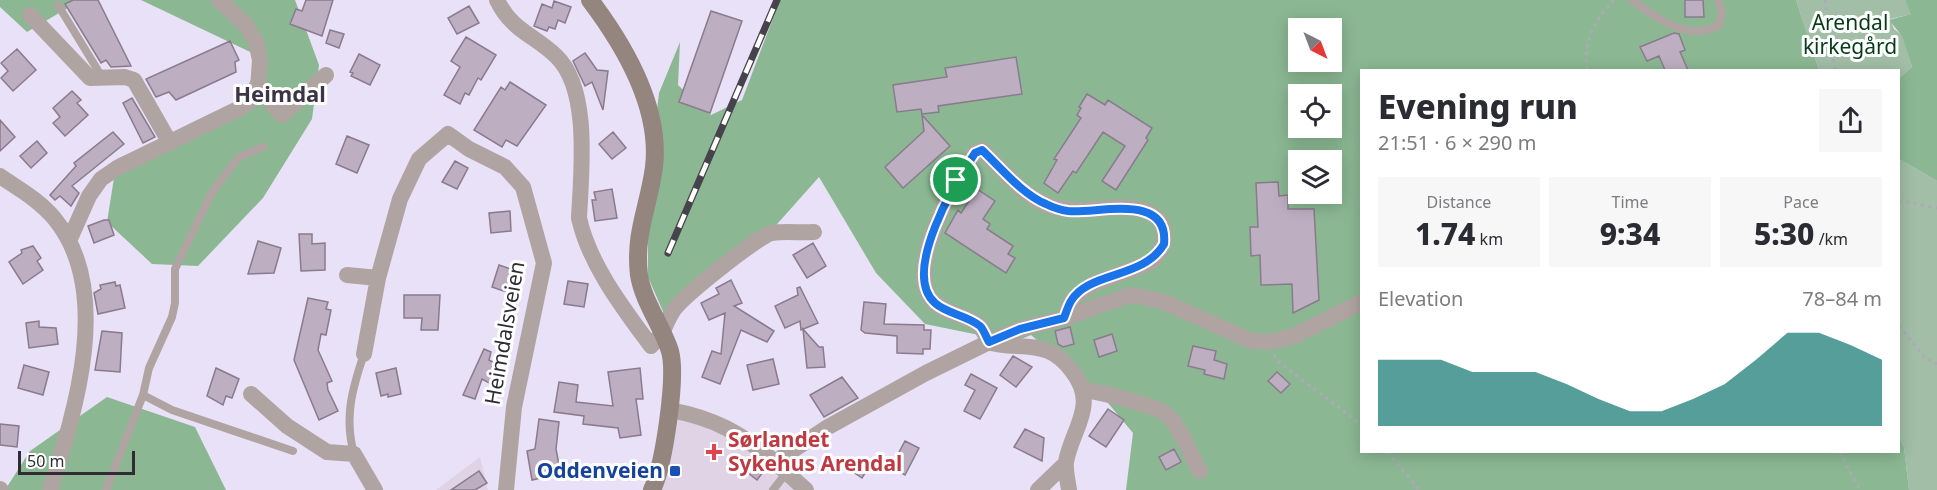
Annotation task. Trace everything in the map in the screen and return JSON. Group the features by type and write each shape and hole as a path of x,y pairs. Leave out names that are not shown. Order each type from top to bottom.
{"main road":[{"path":"590,0 623,50 647,108 652,127 654,166 638,243 639,277 670,351 670,410 652,490"}],"street":[{"path":"69,241 89,196 101,179 117,168 242,107 258,88 260,60 256,41 245,24 219,0"},
{"path":"497,0 505,17 517,29 553,53 567,72 582,126 579,218 582,232 608,282 651,346 662,336 673,311 686,297 756,241 771,234 814,232"},
{"path":"30,15 90,78 104,80 124,77 134,80 170,143"},
{"path":"258,88 282,116 326,75"},
{"name":"Heimdalsveien","path":"378,278 400,199 419,159 448,134 469,149 505,167 523,187 544,263 514,407 506,490"},
{"path":"989,342 980,326 933,301 927,293 922,275 947,199 975,153 982,150 1043,203 1065,211 1132,208 1155,216 1164,228 1164,244 1151,262 1093,284 1072,299 1064,318"},
{"path":"0,176 36,201 54,218 69,241 78,264 85,309 83,368 66,440 50,490"},
{"path":"347,274 378,278 364,354"},
{"path":"781,467 828,427 926,373 1020,329 1064,318 1121,298 1144,296 1162,301 1228,333 1251,341 1270,342 1294,336 1360,303"},
{"path":"989,342 1037,347 1051,352 1070,369 1084,390 1080,422 1066,463 1069,490"},
{"path":"1084,390 1166,413 1174,423 1200,471"},
{"path":"251,394 287,426 327,452 354,454 375,490"},
{"path":"670,410 718,422 752,442 806,490"},
{"path":"1038,490 1066,463"}],"lane":[{"path":"1632,0 1670,25 1701,31 1719,25 1722,12 1718,0"},
{"path":"58,4 104,80"},
{"path":"106,490 143,395 149,368 172,317 175,303 175,269 212,192 239,157 263,147"},
{"path":"354,454 350,441 349,405 364,354"},
{"path":"143,395 172,410 293,451"},
{"path":"773,490 781,467"}],"path":[{"path":"1587,69 1585,52 1590,31 1613,0"},
{"path":"1825,0 1835,69"},
{"path":"1900,200 1937,208"},
{"path":"1900,327 1925,358 1937,364"},
{"path":"1270,342 1275,360 1360,424"},
{"path":"1389,453 1419,490"},
{"path":"1841,453 1860,490"}],"shaded area":[{"name":"Sørlandet Sykehus Arendal","path":"676,418 736,433 803,490 657,490"},
{"path":"480,457 488,490 436,490"}],"green space":[{"path":"0,0 81,0 27,32 0,7"},
{"path":"141,0 295,0 319,65 312,119 263,198 198,266 152,264 107,222 117,159 239,106 261,57"},
{"path":"780,0 1796,0 1819,69 1360,69 1360,453 1900,453 1900,437 1904,447 1909,490 1126,490 1133,433 1103,397 1031,335 1002,347 984,336 925,324 876,273 819,177 770,232 665,316 648,277 648,185 659,93 680,42 678,85 711,115 742,100"},
{"name":"Arendal kirkegård","path":"1796,0 1905,0 1912,14 1890,19 1894,29 1902,35 1912,67 1900,77 1900,69 1819,69"},
{"path":"1905,0 1937,0 1937,181 1900,160 1900,77 1912,67 1902,36 1889,20 1911,14"},
{"path":"1900,160 1937,181 1937,490 1909,490 1904,447 1900,437"},
{"path":"107,397 195,427 226,490 5,490 30,451"}],"building":[{"path":"73,0 98,0 131,66 111,67 106,60 101,63 65,4"},
{"path":"306,0 333,0 322,36 290,24 296,9 302,11"},
{"path":"1685,0 1703,0 1704,17 1685,17"},
{"path":"554,1 571,7 565,23 558,20 555,29 549,27 547,31 534,26 542,4 552,8"},
{"path":"469,6 479,23 457,34 448,18"},
{"path":"711,11 742,21 710,113 679,102"},
{"path":"330,30 344,34 339,48 326,43"},
{"path":"1674,33 1679,34 1685,50 1680,52 1688,69 1665,69 1659,56 1647,61 1640,47"},
{"path":"466,37 496,55 481,80 478,78 469,95 465,93 460,104 444,95 460,67 451,61"},
{"path":"230,41 239,60 235,62 236,72 176,100 169,92 156,97 146,79"},
{"path":"17,49 36,70 13,91 1,78 8,71 1,63"},
{"path":"585,53 597,70 608,71 603,110 592,82 585,86 573,61"},
{"path":"359,54 380,65 370,85 351,76 353,73 350,72"},
{"path":"1016,57 1022,94 938,106 939,112 922,114 921,109 897,112 893,85 947,77 945,68"},
{"path":"510,82 546,105 517,146 506,140 502,147 474,130 501,87 505,90"},
{"path":"72,91 81,100 77,103 88,115 65,136 53,123 60,117 53,108"},
{"path":"1087,94 1105,105 1108,100 1152,128 1146,138 1148,140 1116,190 1102,181 1125,146 1103,132 1076,173 1073,171 1058,193 1044,183 1057,160 1054,159 1081,118 1077,115 1081,108 1079,107"},
{"path":"132,98 155,137 143,143 123,103"},
{"path":"922,115 950,146 903,188 885,167 924,131"},
{"path":"0,120 15,137 0,151"},
{"path":"113,132 124,144 72,186 79,193 71,206 60,196 55,200 50,195 76,166 74,163"},
{"path":"613,132 626,148 612,159 599,144"},
{"path":"347,136 369,145 357,173 336,164"},
{"path":"37,141 47,153 31,168 20,156"},
{"path":"455,161 468,168 457,189 442,182"},
{"path":"1278,182 1279,196 1288,195 1288,209 1314,209 1319,300 1293,313 1292,284 1261,285 1260,255 1251,256 1250,227 1258,227 1256,183"},
{"path":"612,189 617,218 595,221 592,200 596,200 594,192"},
{"path":"977,189 995,201 983,219 990,224 987,229 1013,246 1008,254 1015,258 1006,273 945,233 958,210 961,213"},
{"path":"510,211 511,231 491,233 489,213"},
{"path":"109,220 114,235 94,243 88,226"},
{"path":"299,234 312,234 312,244 325,243 325,270 301,271"},
{"path":"258,241 281,248 274,273 248,274"},
{"path":"813,243 826,266 807,278 793,255"},
{"path":"33,246 41,258 37,261 43,270 23,284 9,262 22,253 21,250"},
{"path":"499,265 522,273 515,295 492,287"},
{"path":"731,280 742,303 734,306 774,331 767,342 741,330 720,384 702,377 712,351 721,354 725,313 709,320 701,303 719,294 716,288"},
{"path":"568,281 588,284 584,307 564,304"},
{"path":"115,282 116,286 120,285 125,308 98,314 94,293 101,289 100,285"},
{"path":"800,287 818,323 801,330 800,321 785,328 775,306 798,295 797,288"},
{"path":"404,295 440,295 438,330 421,330 422,318 404,318"},
{"path":"308,298 328,302 326,309 331,310 326,335 321,334 318,350 332,381 327,383 328,390 338,411 319,420 294,360"},
{"path":"864,302 886,304 884,324 924,325 924,330 931,330 930,349 923,349 923,354 897,353 897,336 865,333 861,330"},
{"path":"39,321 39,327 56,328 58,344 29,348 26,323"},
{"path":"1070,327 1074,344 1063,347 1058,344 1055,331"},
{"path":"803,329 819,347 823,347 825,367 807,368"},
{"path":"102,331 122,333 120,372 95,370"},
{"path":"1112,334 1117,351 1099,357 1094,340"},
{"path":"1193,346 1216,351 1214,360 1227,364 1224,379 1204,374 1205,370 1188,366"},
{"path":"484,349 491,352 489,360 502,367 493,385 482,379 475,399 463,395"},
{"path":"1013,356 1032,367 1016,387 1000,375"},
{"path":"773,359 779,384 753,390 747,365"},
{"path":"24,365 49,372 43,395 18,388"},
{"path":"216,368 239,379 232,398 226,396 223,405 207,396"},
{"path":"396,368 401,394 381,396 376,373"},
{"path":"640,368 643,399 636,399 641,435 620,438 618,428 583,424 584,416 554,412 559,382 578,385 576,402 613,406 608,372"},
{"path":"1277,372 1290,384 1281,393 1268,381"},
{"path":"971,374 997,388 980,419 964,411 975,390 965,385"},
{"path":"842,377 858,398 824,417 810,395"},
{"path":"1108,409 1124,420 1106,447 1089,436"},
{"path":"539,419 559,422 556,449 560,470 549,472 550,476 532,480 527,451 535,449"},
{"path":"0,424 19,426 17,447 0,445"},
{"path":"1025,429 1044,438 1042,461 1014,447"},
{"path":"905,441 919,448 905,475 891,467"},
{"path":"1174,449 1181,462 1166,470 1159,457"},
{"path":"751,456 766,468 757,480 742,468"},
{"path":"857,460 869,467 862,478 849,469"},
{"path":"479,471 487,483 475,490 451,490"}],"railway":[{"path":"668,253 777,0"}],"place":[{"name":"Sørlandet Sykehus Arendal","path":"714,452"},
{"name":"Oddenveien","path":"675,471"}],"district":[{"name":"Heimdal","path":"280,94"}],"route":[{"path":"982,150 1026,191 1043,203 1065,211 1132,208 1155,216 1164,228 1164,244 1151,262 1093,284 1072,299 1064,318 1020,329 989,342 980,326 940,307 933,301 927,293 922,275 929,249 956,180 975,153 982,150"}]}
